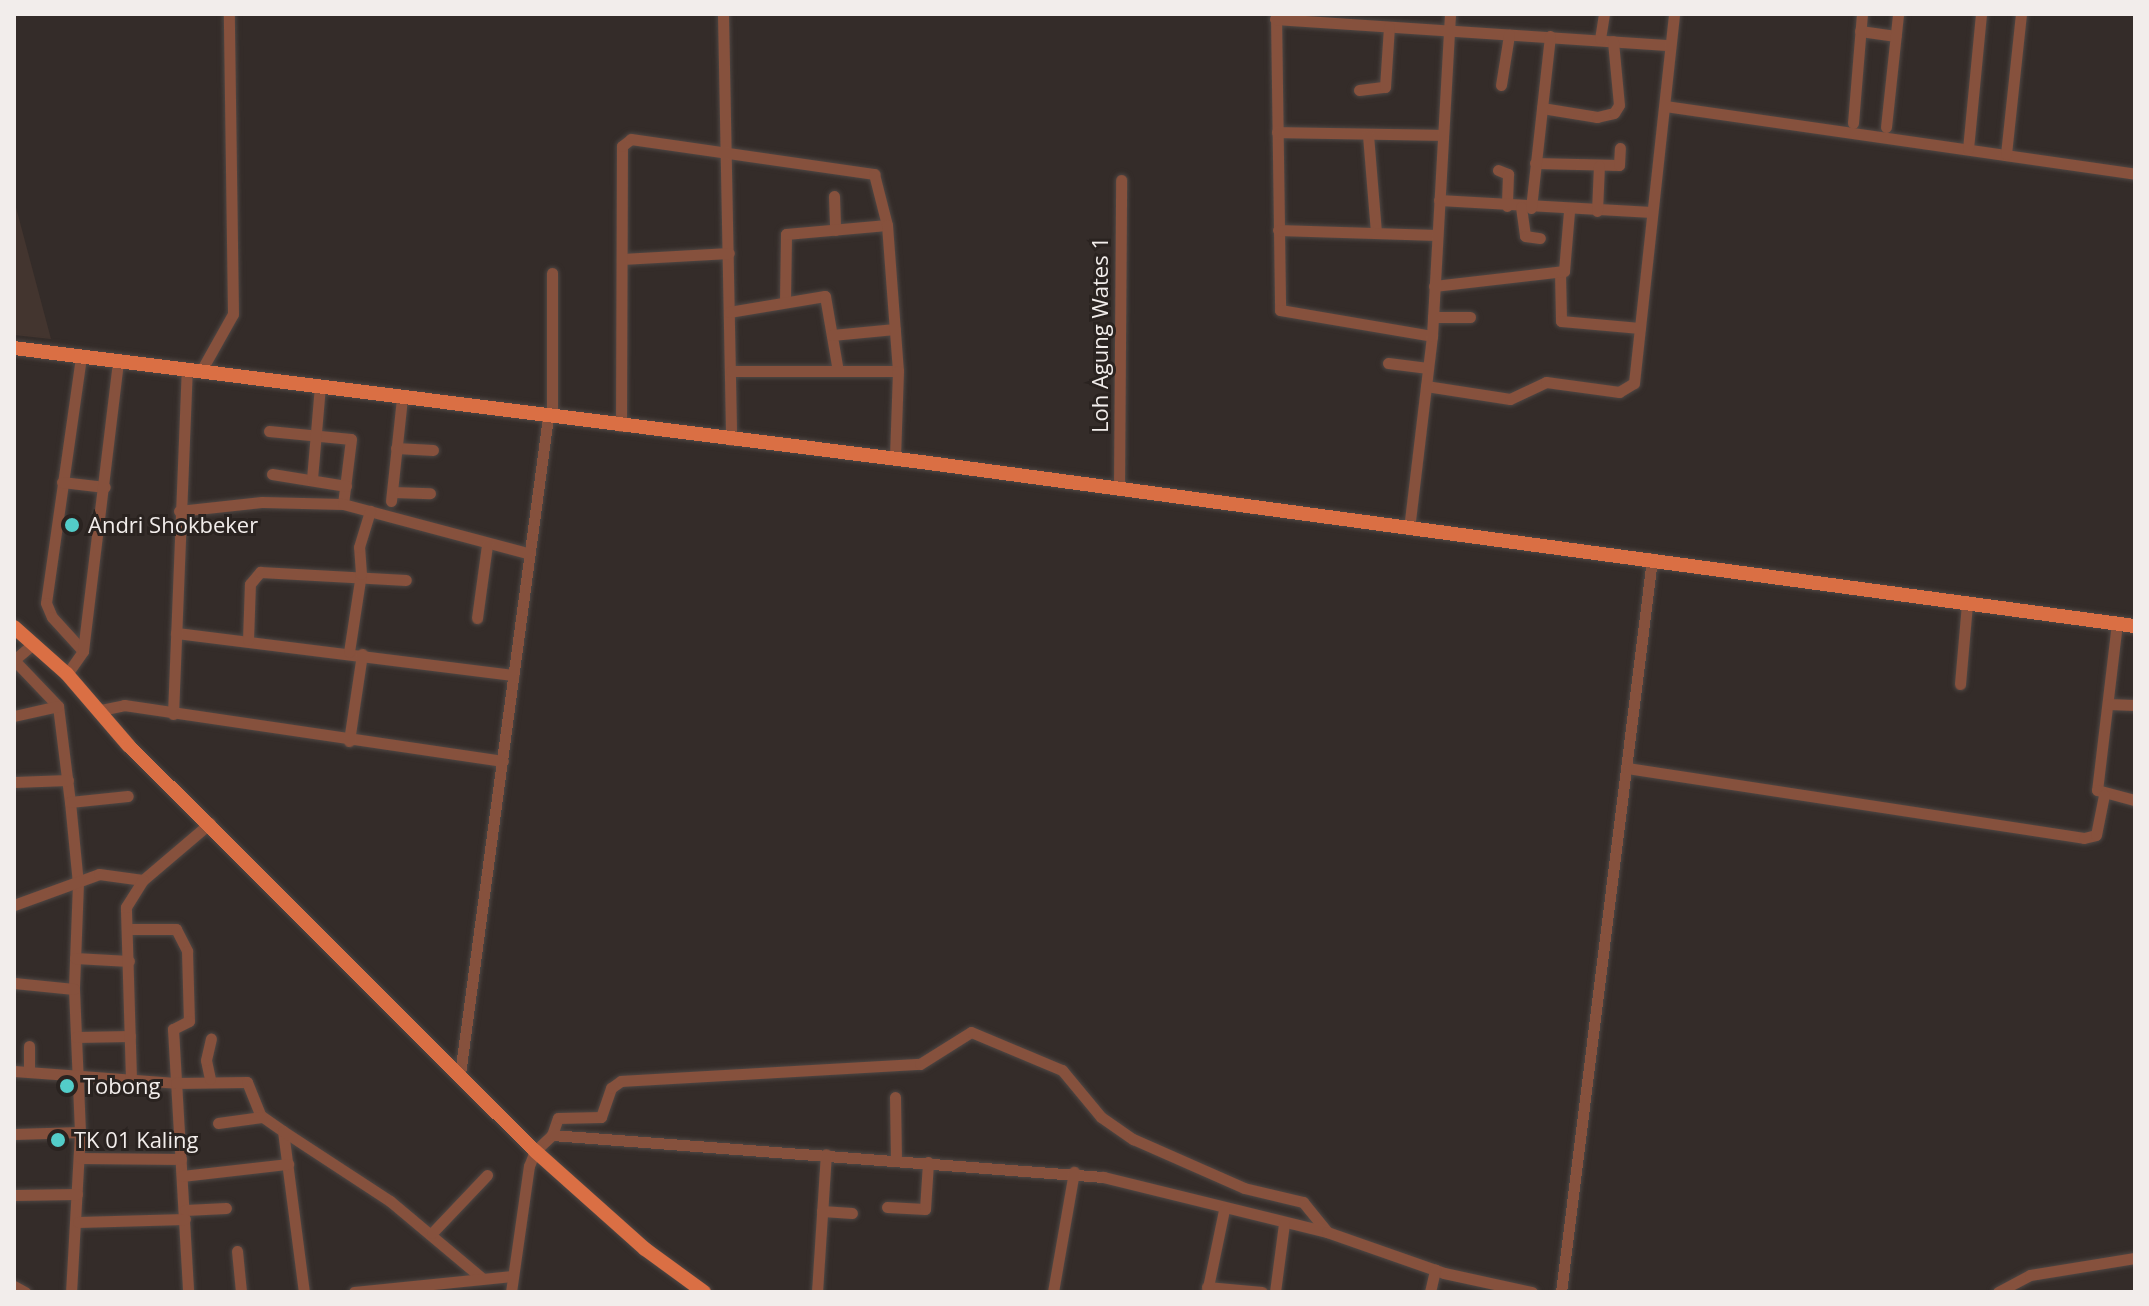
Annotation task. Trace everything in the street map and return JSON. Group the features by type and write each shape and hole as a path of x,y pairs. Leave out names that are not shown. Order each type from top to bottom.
{"main road":[{"path":"14,348 895,459 2135,626"},
{"path":"14,627 26,649 67,674 208,826 460,1074 532,1158 704,1292"}],"street":[{"path":"173,714 179,511 194,371 233,314 229,14"},
{"path":"723,14 731,440"},
{"path":"1409,529 1432,336 1450,14"},
{"path":"1600,39 1604,14"},
{"path":"1426,386 1510,399 1546,382 1626,390 1636,377 1674,14"},
{"path":"1853,123 1862,14"},
{"path":"1886,127 1898,14"},
{"path":"1968,149 1981,14"},
{"path":"2006,154 2021,14"},
{"path":"1432,336 1285,313 1278,298 1276,16 1344,19 1389,27 1670,45"},
{"path":"1359,90 1385,87 1389,27"},
{"path":"1860,31 1896,36"},
{"path":"1501,85 1509,35"},
{"path":"1540,238 1525,236 1526,208 1535,163 1550,36"},
{"path":"1542,108 1597,117 1614,113 1619,105 1613,41"},
{"path":"1665,106 2135,174"},
{"path":"1277,132 1442,135"},
{"path":"1368,135 1376,232"},
{"path":"621,426 625,141 727,152 874,174 887,225 895,329 898,371 895,459"},
{"path":"1535,163 1619,165 1620,148"},
{"path":"1597,211 1599,166"},
{"path":"1498,170 1508,174 1507,206"},
{"name":"Loh Agung Wates 1","path":"1119,490 1121,180"},
{"path":"834,196 835,230"},
{"path":"1439,200 1569,211 1652,212"},
{"path":"1569,211 1569,260 1560,272 1561,321 1640,328"},
{"path":"785,300 783,237 790,231 887,225"},
{"path":"1278,230 1437,235"},
{"path":"622,259 729,253"},
{"path":"1434,286 1560,272"},
{"path":"460,1074 503,761 527,553 550,417 552,273"},
{"path":"729,312 785,300 825,296 838,371"},
{"path":"1433,317 1470,317"},
{"path":"832,335 895,329"},
{"path":"81,357 46,603 52,617 83,651"},
{"path":"67,674 83,651 118,361"},
{"path":"1388,363 1428,368"},
{"path":"731,371 898,371"},
{"path":"312,479 320,386"},
{"path":"402,398 392,497 430,493"},
{"path":"269,431 352,440 343,504"},
{"path":"396,448 433,450"},
{"path":"272,474 346,486"},
{"path":"62,482 105,487"},
{"path":"179,511 251,503 343,504 487,545 527,553"},
{"path":"349,652 361,574 359,547 370,511"},
{"path":"477,618 487,545"},
{"path":"1561,1292 1652,559"},
{"path":"248,640 250,584 255,574 361,574 406,580"},
{"path":"1960,684 1967,604"},
{"path":"2117,623 2096,784 2104,795 2135,800"},
{"path":"176,633 349,652 513,675"},
{"path":"26,649 14,660 58,706 78,883 74,989 80,1158 71,1292"},
{"path":"349,741 362,654"},
{"path":"2108,704 2135,705"},
{"path":"101,710 124,705 349,741 503,761"},
{"path":"14,716 58,706"},
{"path":"1627,768 2084,838 2096,835 2104,795"},
{"path":"14,782 68,780"},
{"path":"70,802 128,796"},
{"path":"131,1079 127,900 143,880 208,826"},
{"path":"14,905 99,874 143,880"},
{"path":"129,929 176,929 184,943 189,1021 173,1029 188,1292"},
{"path":"75,958 129,961"},
{"path":"14,983 74,989"},
{"path":"511,1292 532,1158 552,1135 558,1118 601,1117 611,1088 621,1081 920,1064 971,1032 1062,1070 1101,1117 1133,1139 1244,1188 1303,1202 1327,1232"},
{"path":"76,1037 130,1036"},
{"path":"210,1079 206,1060 211,1039"},
{"path":"29,1046 29,1072"},
{"path":"14,1071 176,1083 210,1079 247,1082 262,1117 331,1158 432,1233 483,1279"},
{"path":"895,1097 896,1159"},
{"path":"218,1123 262,1117"},
{"path":"283,1131 304,1292"},
{"path":"14,1134 80,1132"},
{"path":"552,1135 1074,1172 1128,1182 1224,1210 1327,1232 1435,1270 1532,1292"},
{"path":"817,1292 826,1154"},
{"path":"80,1158 181,1159"},
{"path":"887,1207 925,1209 928,1162"},
{"path":"182,1176 288,1164"},
{"path":"1053,1292 1074,1172"},
{"path":"432,1233 487,1175"},
{"path":"14,1195 77,1194"},
{"path":"78,1222 185,1215 226,1208"},
{"path":"1224,1210 1207,1290 1262,1292"},
{"path":"822,1211 852,1213"},
{"path":"1275,1292 1284,1224"},
{"path":"237,1251 241,1292"},
{"path":"1998,1292 2030,1275 2135,1258"},
{"path":"1430,1292 1435,1270"},
{"path":"354,1292 451,1287 512,1276"},
{"path":"14,1286 25,1292"}],"shaded area":[{"path":"14,200 51,339 14,335"}],"place":[{"name":"Andri Shokbeker","path":"72,525"},
{"name":"Tobong","path":"67,1086"},
{"name":"TK 01 Kaling","path":"58,1140"}]}
